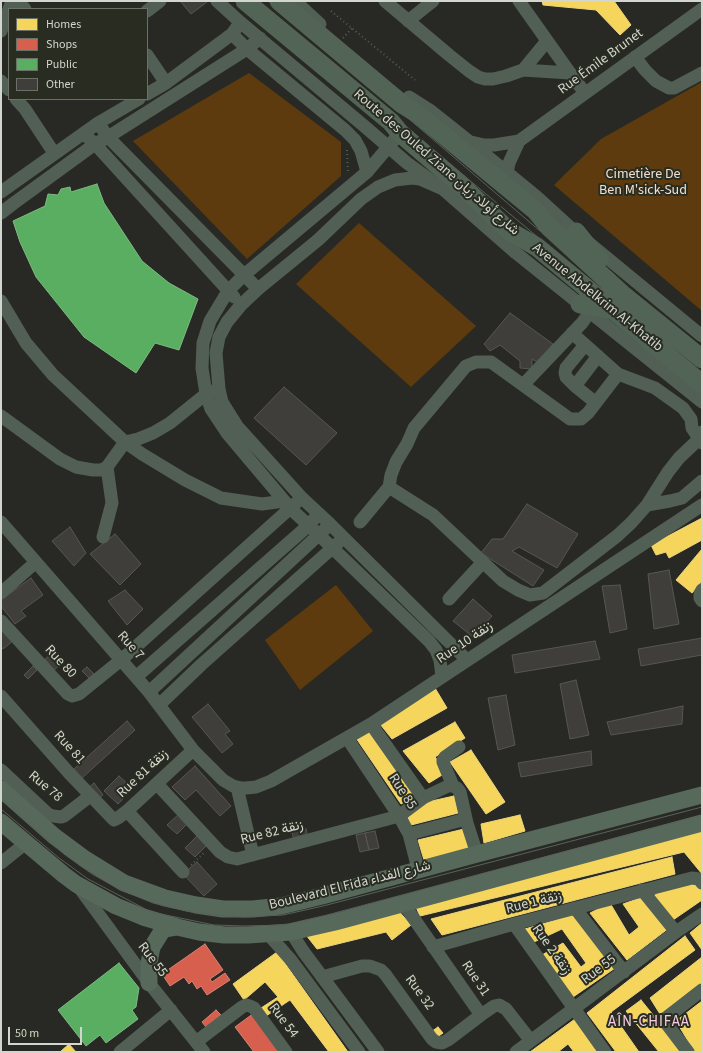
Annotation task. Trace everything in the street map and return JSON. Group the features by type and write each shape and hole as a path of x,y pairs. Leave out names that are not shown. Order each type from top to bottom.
{"highway":[{"name":"Route des Ouled Ziane شارع أولاد زيان","path":"245,1 391,122 394,140 462,186 509,231 536,246 702,384"},
{"name":"Route des Ouled Ziane شارع أولاد زيان","path":"279,1 402,104 424,112 536,211 549,227 622,294 702,359"},
{"path":"576,232 596,256 620,277 645,313"},
{"path":"585,308 613,310"}],"main road":[{"name":"Boulevard El Fida شارع الفداء","path":"1,789 72,850 124,883 165,898 223,909 281,906 702,795"},
{"name":"Boulevard El Fida شارع الفداء","path":"1,822 76,884 116,906 143,917 177,927 199,932 224,935 291,932 335,922 702,823"},
{"path":"149,984 149,963 152,946 162,931 177,927"}],"street":[{"path":"148,10 160,1"},
{"name":"Avenue Abdelkrim Al-Khatib","path":"217,1 260,38 394,140 407,163 443,190 516,253 702,402"},
{"path":"295,1 424,112 470,142 702,336"},
{"path":"385,1 448,55 478,77 493,79 523,70 570,73"},
{"path":"408,21 433,1"},
{"path":"519,1 586,93"},
{"name":"Rue Émile Brunet","path":"470,142 484,145 494,145 519,141 702,9"},
{"path":"1,31 8,12"},
{"path":"148,93 166,83 232,34 240,22"},
{"path":"232,34 247,49 346,130 355,140 361,151 367,172"},
{"path":"1,213 94,144 108,138 247,49 260,38"},
{"path":"523,70 547,41"},
{"path":"148,56 166,83"},
{"path":"635,57 656,81 669,88 674,88 702,73"},
{"path":"1,81 8,89"},
{"path":"17,100 25,109 54,153"},
{"path":"1,192 98,123 137,100"},
{"path":"98,123 108,138 258,289"},
{"path":"84,134 241,305"},
{"path":"394,140 367,172 244,275 228,291 210,321 203,343 202,368 206,394 211,408 227,433 288,505 429,640 436,650 440,660 442,677"},
{"name":"Rue Émile Brunet","path":"507,173 509,163 519,141"},
{"path":"443,190 420,179 412,178 395,180 378,187 361,199 318,240 258,289 241,305 227,322 219,337 216,354 219,389 222,402 237,426 302,498 467,660"},
{"path":"1,301 26,343 53,375 125,442 165,469 221,498 262,504 288,505"},
{"path":"523,386 582,323 585,308"},
{"path":"389,487 433,515 503,581 530,595 543,593 617,536 632,523 679,458 701,438 692,428 691,420 683,408 655,388 618,374 572,333"},
{"path":"585,345 566,368 565,373 575,386 596,403"},
{"path":"575,386 598,356"},
{"path":"360,522 389,487 391,475 396,462 408,444 414,428 466,366 476,362 492,362 570,419 581,419 588,413 618,374"},
{"path":"1,416 60,459 76,467 101,470 107,467 125,442 153,433 170,423 206,394 219,389"},
{"path":"103,537 112,502 107,467"},
{"path":"647,504 682,498 702,481"},
{"path":"121,660 288,505 302,498"},
{"name":"Rue 10 زنقة","path":"236,787 256,787 271,781 372,724 702,505"},
{"path":"136,677 309,525 318,513"},
{"name":"Rue 7","path":"1,522 149,692 193,750 223,780 236,787"},
{"path":"149,692 330,524"},
{"path":"158,705 344,538"},
{"path":"1,593 36,562"},
{"path":"449,599 483,562"},
{"path":"702,590 700,598 702,601"},
{"name":"Rue 80","path":"1,621 68,694 72,696 79,694 121,660"},
{"name":"Rue 81","path":"1,696 90,796 114,820"},
{"path":"372,724 423,798"},
{"name":"Rue 85","path":"347,738 399,816 409,836 418,869"},
{"path":"459,747 443,760 453,786 460,792 466,821 477,854"},
{"name":"Rue 81 زنقة","path":"114,820 127,811 193,750"},
{"name":"Rue 78","path":"1,770 48,814 53,816 64,816 90,796"},
{"name":"Rue 82 زنقة","path":"157,784 220,852 228,857 237,859 399,816"},
{"path":"399,816 423,798 448,786 453,786"},
{"path":"236,787 253,855"},
{"path":"127,811 183,872"},
{"path":"409,836 466,821"},
{"path":"1,863 26,843"},
{"name":"Rue 1 زنقة","path":"434,947 514,924 692,878 699,879 702,883"},
{"name":"Rue 55","path":"76,884 149,984 200,1047"},
{"path":"642,890 676,932"},
{"name":"Rue 31","path":"403,903 480,1015 494,1006 502,1006 531,1041"},
{"path":"575,908 624,972"},
{"name":"Rue 55","path":"516,1052 702,914"},
{"name":"Rue 2 زنقة","path":"514,924 606,1052"},
{"path":"291,932 303,952 378,1052"},
{"path":"268,934 291,960 360,1052"},
{"path":"291,960 303,952"},
{"name":"Rue 32","path":"322,977 362,966 370,966 381,970 432,1039 436,1042 442,1043 448,1040 480,1015"},
{"path":"688,1052 665,1020 702,990"},
{"name":"Rue 54","path":"200,1047 242,1007 246,1005 254,1008 286,1052"},
{"path":"125,1051 171,1010"}],"path":[{"path":"331,12 415,80"},
{"path":"349,187 347,149 350,145"},
{"path":"183,872 213,844"}],"green space":[{"path":"249,73 341,142 341,176 247,259 133,141"},
{"name":"Cimetière De Ben M'sick-Sud","path":"702,82 702,311 554,185 601,139"},
{"path":"359,223 476,326 411,387 296,284"},
{"path":"336,585 373,631 300,690 265,640"}],"building: Homes":[{"path":"542,1 614,1 631,25 620,35 596,10 543,5"},
{"path":"702,518 702,540 669,558 666,552 656,555 651,545"},
{"path":"702,549 702,581 692,593 676,580"},
{"path":"435,688 447,708 392,739 380,724"},
{"path":"455,722 465,738 435,757 447,772 429,783 403,751"},
{"path":"369,728 418,794 401,804 356,738"},
{"path":"471,750 505,802 486,814 450,762"},
{"path":"454,796 458,813 411,825 406,813 418,804"},
{"path":"520,815 525,831 484,843 481,824"},
{"path":"464,829 469,849 424,860 418,840"},
{"path":"702,829 702,874 684,852 420,916 415,905"},
{"path":"672,857 675,874 442,935 431,919"},
{"path":"695,880 702,891 702,900 673,920 653,897 659,890"},
{"path":"643,897 669,928 627,960 590,913 610,903 629,935 639,927 623,904"},
{"path":"396,908 411,925 392,940 386,932 317,949 306,935"},
{"path":"577,914 618,966 573,997 542,955 563,943 581,967 586,963 562,929 534,942 525,929"},
{"path":"702,923 702,950 690,933"},
{"path":"685,936 695,950 611,1012 639,1052 616,1052 587,1013"},
{"path":"277,952 348,1052 329,1052 290,1000 266,1016 261,1008 278,997 265,982 244,1000 233,984"},
{"path":"702,957 702,984 660,1014 650,998"},
{"path":"641,1000 683,1052 659,1052 626,1011"},
{"path":"702,1001 702,1038 691,1046 676,1021"},
{"path":"575,1019 600,1052 574,1052 568,1044 558,1052 530,1052"},
{"path":"438,1027 443,1033 436,1038 431,1032"},
{"path":"702,1038 702,1052 696,1052 691,1046"},
{"path":"69,1044 76,1052 60,1052"}],"building: Shops":[{"path":"205,944 223,970 210,979 212,982 225,973 230,980 207,995 201,986 197,989 192,981 189,984 184,977 170,986 162,974"},
{"path":"216,1010 221,1015 206,1027 202,1022"},
{"path":"254,1013 281,1052 254,1052 235,1027"}],"building: Public":[{"path":"97,184 104,203 142,261 169,283 198,299 179,350 155,343 136,373 84,337 36,277 20,242 13,221 45,206 48,194 58,195 61,189 70,187 71,192"},
{"path":"119,963 139,988 136,1007 132,1010 138,1019 106,1043 100,1035 86,1046 58,1010"}],"building: Other":[{"path":"181,2 207,2 191,14"},
{"path":"510,313 553,344 537,362 532,359 532,369 520,368 520,361 500,345 490,351 484,344"},
{"path":"284,387 337,433 306,465 254,418"},
{"path":"527,504 578,534 557,568 519,547 512,551 544,570 533,586 481,553 492,539 503,539"},
{"path":"70,527 86,553 74,566 52,541"},
{"path":"115,534 141,564 120,585 90,554"},
{"path":"669,570 679,624 654,629 648,574"},
{"path":"31,578 43,595 21,611 26,616 15,624 1,606 1,600"},
{"path":"620,585 627,629 610,633 602,586"},
{"path":"125,590 143,609 127,625 108,601"},
{"path":"473,599 492,616 473,637 453,621"},
{"path":"1,625 14,640 3,649 1,646"},
{"path":"702,638 702,655 641,666 638,649"},
{"path":"595,641 600,659 515,673 512,655"},
{"path":"54,652 63,662 54,670 45,659"},
{"path":"33,666 37,670 28,679 24,675"},
{"path":"87,667 94,674 89,678 82,671"},
{"path":"576,680 589,735 570,739 560,684"},
{"path":"506,695 515,745 498,750 488,698"},
{"path":"208,704 230,731 225,734 233,744 222,753 192,717"},
{"path":"683,706 682,724 611,735 607,722"},
{"path":"127,721 135,730 82,778 74,769"},
{"path":"591,751 592,765 521,777 518,763"},
{"path":"195,766 231,806 220,816 196,790 185,800 172,787"},
{"path":"119,776 130,786 121,795 124,798 118,804 104,791"},
{"path":"94,783 103,795 97,799 88,788"},
{"path":"179,814 188,823 177,834 167,825"},
{"path":"306,829 308,838 294,841 292,832"},
{"path":"375,831 379,848 369,850 365,833"},
{"path":"365,833 369,850 360,852 356,835"},
{"path":"197,836 207,845 195,857 185,848"},
{"path":"197,862 217,884 204,896 183,874"}],"tram line":[{"path":"257,1 702,374"},
{"path":"268,1 339,59 540,231"},
{"path":"643,317 673,342"},
{"path":"1,798 64,854 92,874 119,889 153,903 187,911 244,917 283,915 323,906 702,807"},
{"path":"1,809 59,858 88,879 151,912 214,925 244,926 284,925 327,915 702,815"}],"district":[{"name":"AÎN-CHIFAA","path":"649,1023"}]}
